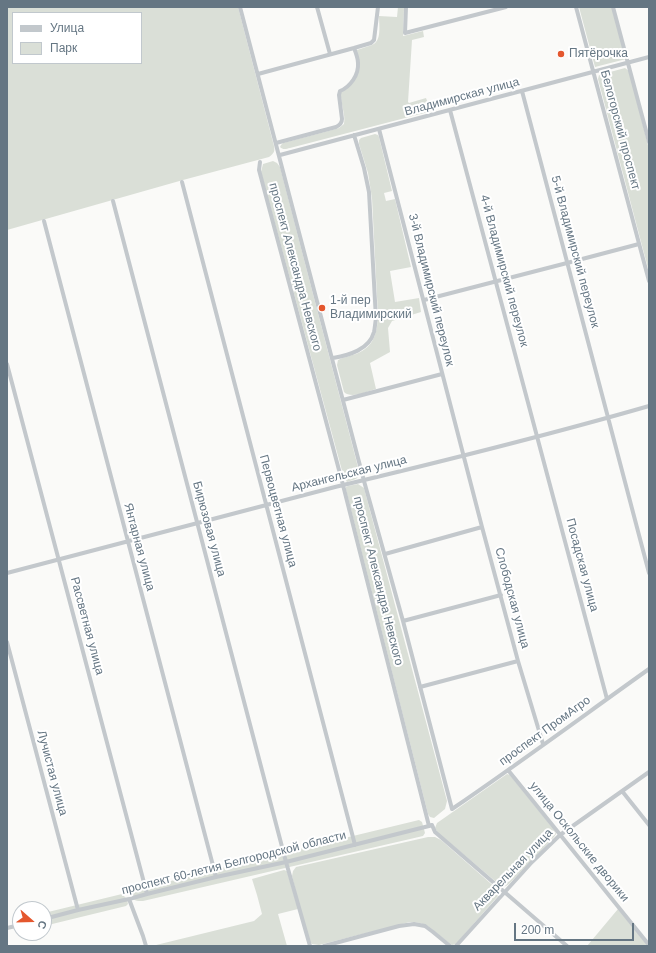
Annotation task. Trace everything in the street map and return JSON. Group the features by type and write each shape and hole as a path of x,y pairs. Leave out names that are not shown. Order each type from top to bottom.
{"street":[{"name":"проспект Александра Невского","path":"240,7 452,810"},
{"path":"317,7 330,54"},
{"path":"258,74 371,43 374,40 378,7"},
{"path":"406,7 405,34 506,7"},
{"name":"Белогорский проспект","path":"576,7 649,281"},
{"name":"Белогорский проспект","path":"613,7 649,142"},
{"path":"483,8 484,13"},
{"path":"276,143 339,126 342,122 339,95 340,91 349,86 357,72 358,65 354,48"},
{"name":"Владимирская улица","path":"280,156 649,57"},
{"name":"5-й Владимирский переулок","path":"522,91 649,573"},
{"name":"4-й Владимирский переулок","path":"450,110 538,437"},
{"name":"3-й Владимирский переулок","path":"379,129 464,455"},
{"path":"333,358 341,357 363,348 370,341 374,332 376,319 369,192 364,168 354,135"},
{"name":"проспект Александра Невского","path":"260,162 259,170 343,485 429,826"},
{"name":"Первоцветная улица","path":"182,182 355,845"},
{"name":"Бирюзовая улица","path":"113,201 286,862 310,946"},
{"name":"Янтарная улица","path":"44,221 216,877"},
{"path":"424,300 567,264 639,244"},
{"name":"Рассветная улица","path":"7,364 147,894"},
{"path":"343,400 442,374"},
{"name":"Архангельская улица","path":"7,573 343,485 538,437 649,406"},
{"name":"Посадская улица","path":"538,437 607,699"},
{"name":"Слободская улица","path":"464,455 518,661 543,744"},
{"path":"385,554 482,527"},
{"path":"403,621 501,595"},
{"name":"Лучистая улица","path":"7,642 78,910"},
{"path":"420,687 518,661"},
{"name":"проспект ПромАгро","path":"452,810 649,669"},
{"name":"улица Оскольские дворики","path":"508,770 649,944"},
{"name":"Акварельная улица","path":"456,946 532,862 560,835 649,772"},
{"path":"622,791 649,825"},
{"path":"429,826 432,825 434,832 567,946"},
{"name":"проспект 60-летия Белгородской области","path":"52,917 216,877 286,862 429,826"},
{"path":"129,899 146,946"},
{"path":"7,922 8,928"},
{"path":"324,946 399,926 414,924 425,926 450,946"}],"green space":[{"path":"7,7 238,7 274,146 274,151 269,157 7,230"},
{"path":"398,7 404,7 403,36 423,31 424,37 412,40 408,102 426,98 430,109 428,112 285,149 281,148 280,147 283,143 339,128 344,124 341,92 359,71 357,50 375,43 379,36 379,16 397,17"},
{"path":"579,7 612,7 626,59 595,67"},
{"path":"625,68 629,71 649,149 649,272 598,79 599,75"},
{"path":"375,134 379,137 392,191 384,193 386,201 395,199 411,267 390,271 395,302 419,298 421,312 392,321 388,328 390,352 370,363 376,389 351,395 344,392 337,365 338,360 356,354 367,348 373,339 378,322 372,198 368,173 359,144 359,140 361,138"},
{"path":"273,161 280,167 359,471 356,479 347,482 344,478 261,172 263,164"},
{"path":"358,484 364,488 447,801 445,809 434,818 430,817 428,814 346,490 346,487 348,486"},
{"path":"507,774 510,775 556,834 509,884 506,886 501,886 437,832 435,828 437,823"},
{"path":"419,820 422,822 425,833 423,836 143,901 135,900 130,895 131,891"},
{"path":"428,837 435,837 441,840 497,889 499,893 456,944 452,945 428,926 410,922 319,945 312,944 308,940 292,876 296,867"},
{"path":"284,870 287,871 298,909 278,914 287,946 152,946 254,921 262,914 252,879"},
{"path":"122,894 127,899 128,904 126,906 52,924 52,911"},
{"path":"618,909 648,946 587,946"}],"place":[{"name":"Пятёрочка","path":"561,54"},
{"name":"1-й пер Владимирский","path":"322,308"}]}
